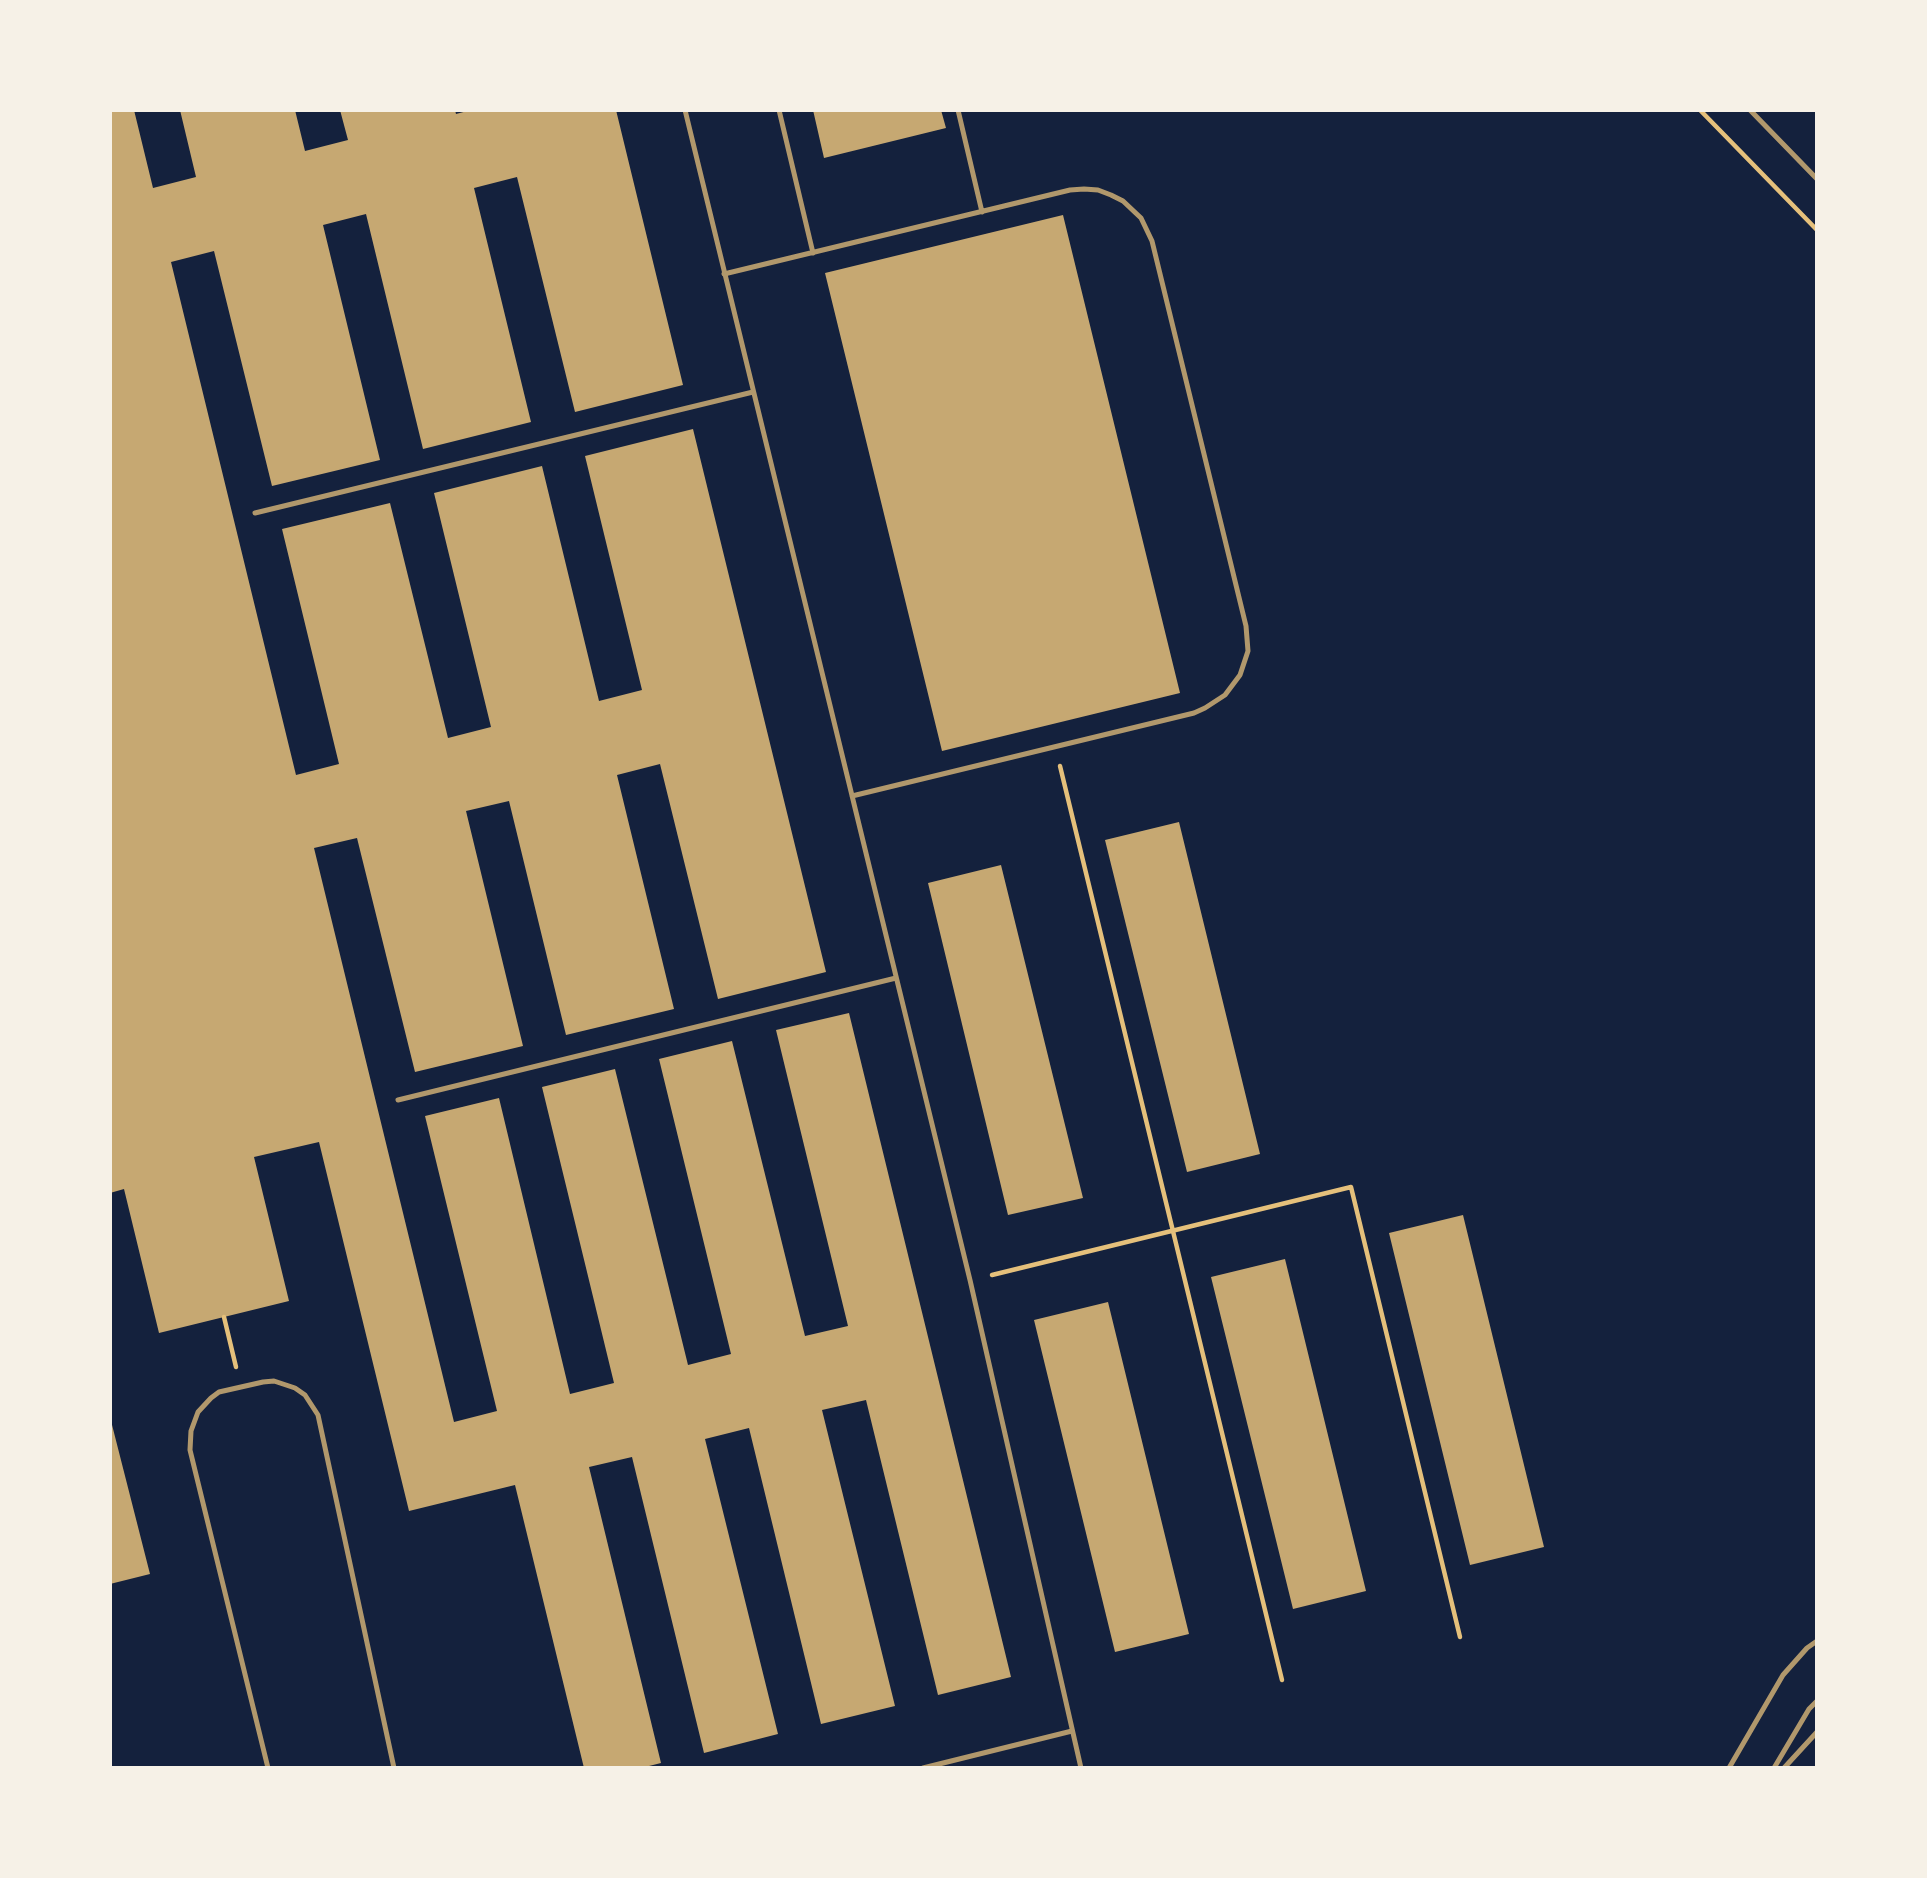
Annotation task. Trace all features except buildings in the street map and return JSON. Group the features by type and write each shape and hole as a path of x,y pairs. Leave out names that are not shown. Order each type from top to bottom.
{"lane":[{"path":"685,110 970,1280 1081,1768"},
{"path":"779,110 813,253"},
{"path":"958,110 982,212"},
{"path":"1750,110 1817,179"},
{"path":"724,274 1070,190 1098,190 1111,195 1133,209 1141,218 1152,241 1246,626 1248,651 1234,685 1216,702 1194,713 852,796"},
{"path":"255,513 753,392"},
{"path":"398,1100 896,978"},
{"path":"268,1768 190,1450 191,1431 198,1412 211,1398 219,1392 274,1381 295,1388 305,1395 318,1415 394,1768"},
{"path":"1729,1768 1783,1675 1807,1648 1817,1641"},
{"path":"1774,1768 1809,1709 1817,1701"},
{"path":"923,1768 1072,1731"},
{"path":"1784,1768 1817,1732"}],"path":[{"path":"1700,110 1817,230"},
{"path":"1055,746 1282,1680"},
{"path":"970,1280 1350,1187 1460,1637"},
{"path":"224,1317 241,1387"}]}
